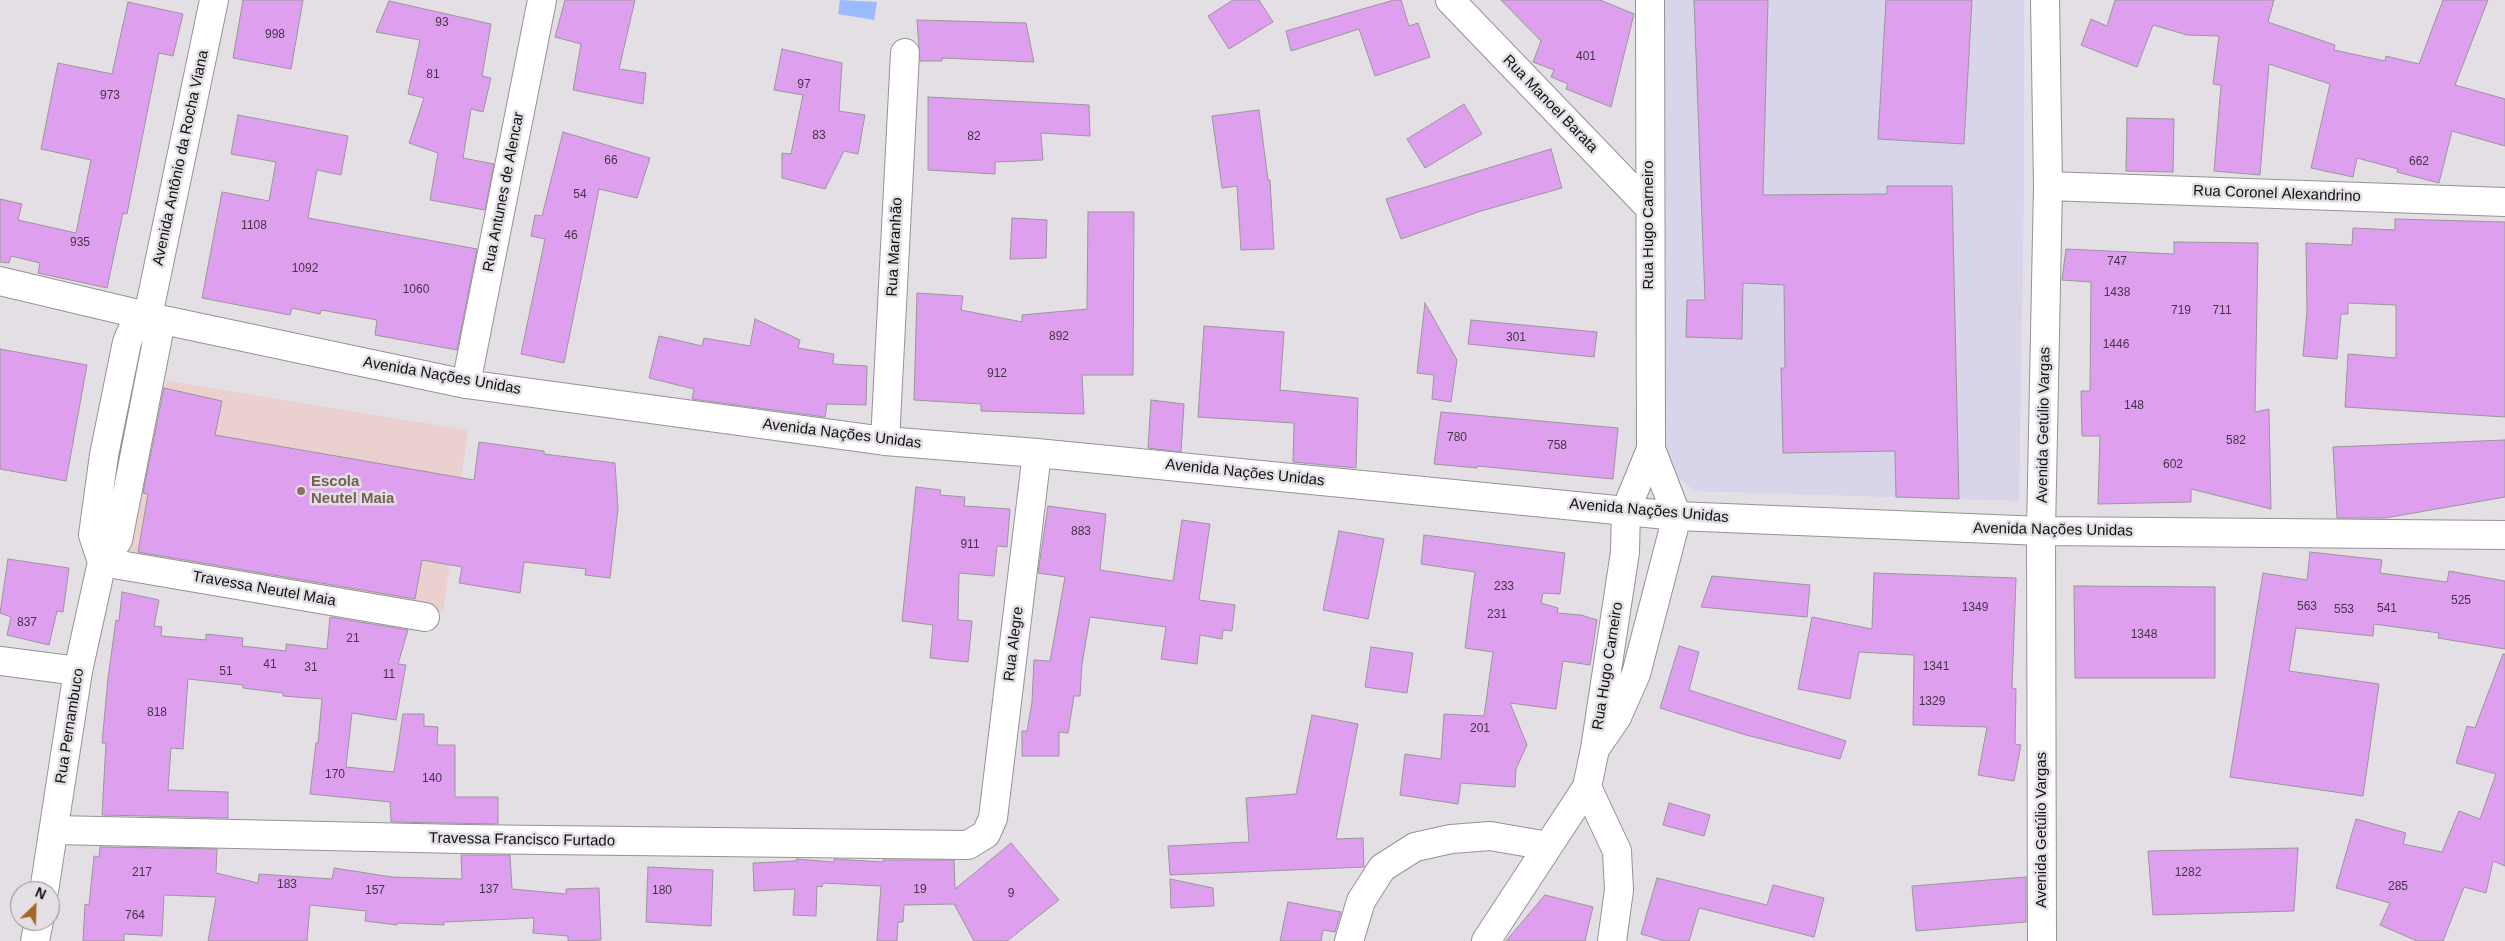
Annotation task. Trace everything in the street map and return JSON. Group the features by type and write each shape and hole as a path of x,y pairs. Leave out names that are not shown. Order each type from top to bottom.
{"street":[{"name":"Avenida Antônio da Rocha Viana","path":"146,326 214,0"},
{"name":"Rua Antunes de Alencar","path":"466,384 542,0"},
{"name":"Rua Manoel Barata","path":"1450,0 1649,207"},
{"name":"Rua Hugo Carneiro","path":"1595,749 1617,717 1636,674 1677,516 1651,449 1650,0"},
{"name":"Avenida Getúlio Vargas","path":"2042,941 2042,531 2048,186 2045,0"},
{"name":"Rua Maranhão","path":"884,441 905,53"},
{"name":"Rua Coronel Alexandrino","path":"2048,186 2505,202"},
{"name":"Avenida Nações Unidas","path":"0,281 146,326 466,384 884,441 1037,453 1677,516 2042,531 2505,535"},
{"path":"102,562 93,535 104,455 127,342 146,326"},
{"name":"Rua Hugo Carneiro","path":"1595,749 1625,552 1626,510 1651,449"},
{"name":"Rua Alegre","path":"986,834 993,818 1037,453"},
{"name":"Travessa Neutel Maia","path":"102,562 425,616"},
{"name":"Rua Pernambuco","path":"46,881 78,671 102,562"},
{"path":"0,661 78,671"},
{"path":"1486,941 1587,787 1595,749"},
{"path":"1587,787 1617,851 1619,890 1612,941"},
{"name":"Travessa Francisco Furtado","path":"55,830 461,839 897,845 968,845 986,834"},
{"path":"1349,941 1361,901 1382,868 1415,846 1451,839 1490,836 1548,846"}],"shaded area":[{"path":"1665,0 2024,0 2024,187 2019,501 1695,491 1666,468"},
{"name":"Escola Neutel Maia","path":"167,381 468,430 443,612 130,552"}],"water":[{"path":"840,0 877,2 874,20 838,14"}],"building":[{"path":"243,0 303,0 291,69 233,58"},
{"path":"565,0 635,0 619,69 646,73 643,104 573,90 581,44 555,37"},
{"path":"1233,0 1259,0 1273,22 1229,49 1208,16"},
{"path":"1394,0 1401,0 1409,26 1418,23 1430,57 1375,76 1359,29 1291,51 1286,31"},
{"path":"1501,0 1600,0 1634,14 1611,107 1566,89 1568,84 1551,77 1554,70 1533,62 1541,41"},
{"path":"1694,0 1768,0 1763,195 1887,194 1887,186 1952,186 1959,499 1896,497 1895,451 1783,453 1781,368 1785,368 1784,285 1743,283 1742,339 1686,337 1687,300 1705,300"},
{"path":"1886,0 1972,0 1964,144 1878,139"},
{"path":"2115,0 2274,0 2268,22 2335,45 2334,50 2385,61 2386,56 2419,64 2443,0 2488,0 2455,85 2505,99 2505,146 2452,131 2439,183 2397,172 2398,169 2357,158 2353,177 2311,168 2330,84 2269,64 2260,175 2214,171 2221,85 2213,84 2219,36 2187,35 2153,25 2137,67 2081,45 2091,19 2107,26"},
{"path":"389,1 491,24 482,76 491,78 483,112 471,109 463,158 494,164 485,210 430,200 438,153 409,143 424,98 408,94 420,40 376,32"},
{"path":"128,2 183,14 173,56 159,53 127,214 123,213 107,288 38,273 40,263 11,256 9,263 0,262 0,199 22,204 18,220 76,233 91,160 41,149 58,63 112,74"},
{"path":"917,20 1026,23 1034,62 942,58 942,61 920,61"},
{"path":"782,49 842,63 839,111 865,115 858,154 844,151 825,189 782,178 782,153 791,154 803,95 774,90"},
{"path":"928,97 1089,105 1090,136 1041,133 1043,160 995,162 995,174 928,170"},
{"path":"1464,104 1482,134 1425,168 1407,139"},
{"path":"1259,110 1268,180 1270,180 1274,249 1241,250 1237,186 1222,188 1212,116"},
{"path":"238,115 348,136 341,175 317,170 308,218 477,249 457,350 375,335 377,320 321,310 320,314 292,308 290,315 202,298 222,192 269,201 276,162 231,154"},
{"path":"2127,118 2174,119 2173,172 2126,171"},
{"path":"563,132 650,158 637,198 599,189 564,363 521,354 545,239 531,236 535,215 542,216"},
{"path":"1551,149 1562,188 1481,211 1401,239 1386,199"},
{"path":"1088,212 1134,212 1133,375 1082,375 1084,414 981,411 981,404 914,400 917,293 963,296 961,310 1022,322 1022,315 1087,309"},
{"path":"1012,218 1047,220 1046,258 1010,259"},
{"path":"2395,219 2505,222 2505,417 2345,407 2348,354 2396,358 2396,305 2348,303 2348,314 2341,314 2337,359 2303,356 2307,312 2306,243 2352,245 2353,228 2395,230"},
{"path":"2174,242 2258,243 2255,412 2269,409 2271,509 2191,489 2191,502 2098,504 2100,436 2082,436 2081,391 2090,391 2091,282 2062,280 2066,249 2174,254"},
{"path":"1425,303 1457,360 1451,402 1432,399 1434,375 1417,373"},
{"path":"755,319 800,340 798,348 834,354 833,364 867,366 866,405 827,404 825,417 692,399 694,389 649,378 659,336 702,346 704,338 750,346"},
{"path":"1471,320 1597,332 1594,357 1468,344"},
{"path":"1204,326 1284,332 1280,390 1358,398 1356,468 1293,462 1294,423 1198,417"},
{"path":"0,349 87,365 66,481 0,469"},
{"name":"Escola Neutel Maia","path":"164,388 222,401 215,435 474,480 479,442 544,451 544,454 615,463 618,509 610,578 585,575 586,569 524,562 520,593 459,583 462,567 422,560 415,599 138,552 148,494 143,493"},
{"path":"1151,400 1184,404 1181,452 1148,448"},
{"path":"1441,412 1618,428 1613,479 1477,466 1477,468 1434,464"},
{"path":"2505,440 2505,497 2385,518 2337,518 2333,447"},
{"path":"916,487 941,490 940,495 965,497 964,506 1010,509 1007,547 997,546 994,576 959,573 958,620 972,621 968,662 930,658 933,625 902,621"},
{"path":"1048,506 1106,514 1100,570 1173,581 1182,520 1210,524 1199,600 1235,605 1232,631 1223,630 1222,639 1200,635 1197,664 1161,659 1166,627 1090,617 1082,664 1080,696 1074,696 1068,733 1059,732 1059,756 1022,756 1022,731 1027,731 1032,702 1034,660 1050,661 1065,577 1038,573"},
{"path":"1339,531 1384,539 1368,619 1323,610"},
{"path":"1424,535 1565,553 1560,594 1543,593 1541,603 1558,608 1557,613 1581,615 1597,620 1590,665 1563,661 1556,709 1510,703 1527,745 1516,769 1515,787 1461,783 1458,804 1400,795 1405,754 1441,759 1444,714 1484,716 1493,652 1465,648 1475,572 1421,564"},
{"path":"2310,552 2382,560 2380,573 2447,582 2449,571 2505,581 2505,649 2438,638 2439,633 2374,624 2373,636 2296,628 2289,671 2379,684 2363,796 2230,777 2263,573 2307,580"},
{"path":"8,559 69,568 63,612 57,611 49,645 7,635 11,617 0,613"},
{"path":"1874,573 2016,578 2012,688 2016,689 2015,744 2021,745 2014,781 1978,775 1987,727 1913,725 1914,655 1859,652 1850,699 1798,689 1812,617 1872,629"},
{"path":"1712,576 1810,585 1807,617 1701,607"},
{"path":"2074,586 2215,587 2215,678 2075,678"},
{"path":"122,592 159,600 154,626 162,627 161,636 206,640 206,634 243,638 242,646 286,651 286,644 327,649 330,617 408,630 398,664 406,665 396,720 352,713 346,767 394,772 403,714 424,714 424,726 438,727 437,745 455,745 455,797 498,797 498,824 391,822 390,802 310,794 316,743 318,743 322,699 283,696 283,693 243,688 243,685 188,679 183,749 171,748 168,790 228,792 228,818 102,815 106,743 102,743 108,678 116,620 119,621"},
{"path":"1679,646 1699,652 1689,690 1846,741 1840,759 1746,735 1660,708"},
{"path":"1371,647 1413,653 1407,693 1365,687"},
{"path":"2503,654 2505,654 2505,866 2493,861 2486,893 2464,887 2443,941 2417,941 2380,925 2390,903 2336,888 2356,819 2406,833 2403,844 2442,852 2459,811 2480,819 2496,774 2456,763 2467,726 2475,728"},
{"path":"1312,715 1358,724 1336,839 1363,838 1364,867 1170,875 1168,846 1249,842 1246,798 1296,794"},
{"path":"1669,803 1710,815 1704,836 1663,825"},
{"path":"1011,843 1059,900 1007,941 974,941 954,904 904,905 903,922 898,922 897,941 877,941 881,886 823,883 822,887 817,886 816,916 793,915 795,889 754,891 753,863 796,861 796,859 834,862 834,859 883,862 883,860 954,860 955,889"},
{"path":"100,847 217,849 216,873 258,883 259,874 332,879 334,868 392,877 462,879 461,855 510,855 512,889 566,894 566,889 599,888 601,940 568,941 568,936 533,933 534,918 444,922 444,925 398,923 397,925 365,921 366,911 310,905 307,941 208,941 216,897 164,895 162,936 124,934 124,941 83,941 85,904 89,905 94,856 99,857"},
{"path":"2298,848 2294,911 2153,915 2148,851"},
{"path":"648,867 713,870 711,926 646,922"},
{"path":"2026,877 2026,922 1916,931 1912,886"},
{"path":"1657,878 1767,905 1773,885 1824,898 1814,937 1699,908 1689,941 1665,941 1641,934"},
{"path":"1170,879 1213,888 1214,906 1171,908"},
{"path":"1545,895 1593,907 1585,941 1506,941"},
{"path":"1288,902 1341,912 1335,932 1323,930 1321,941 1280,941"}],"place":[{"name":"Escola Neutel Maia","path":"301,491"}]}
